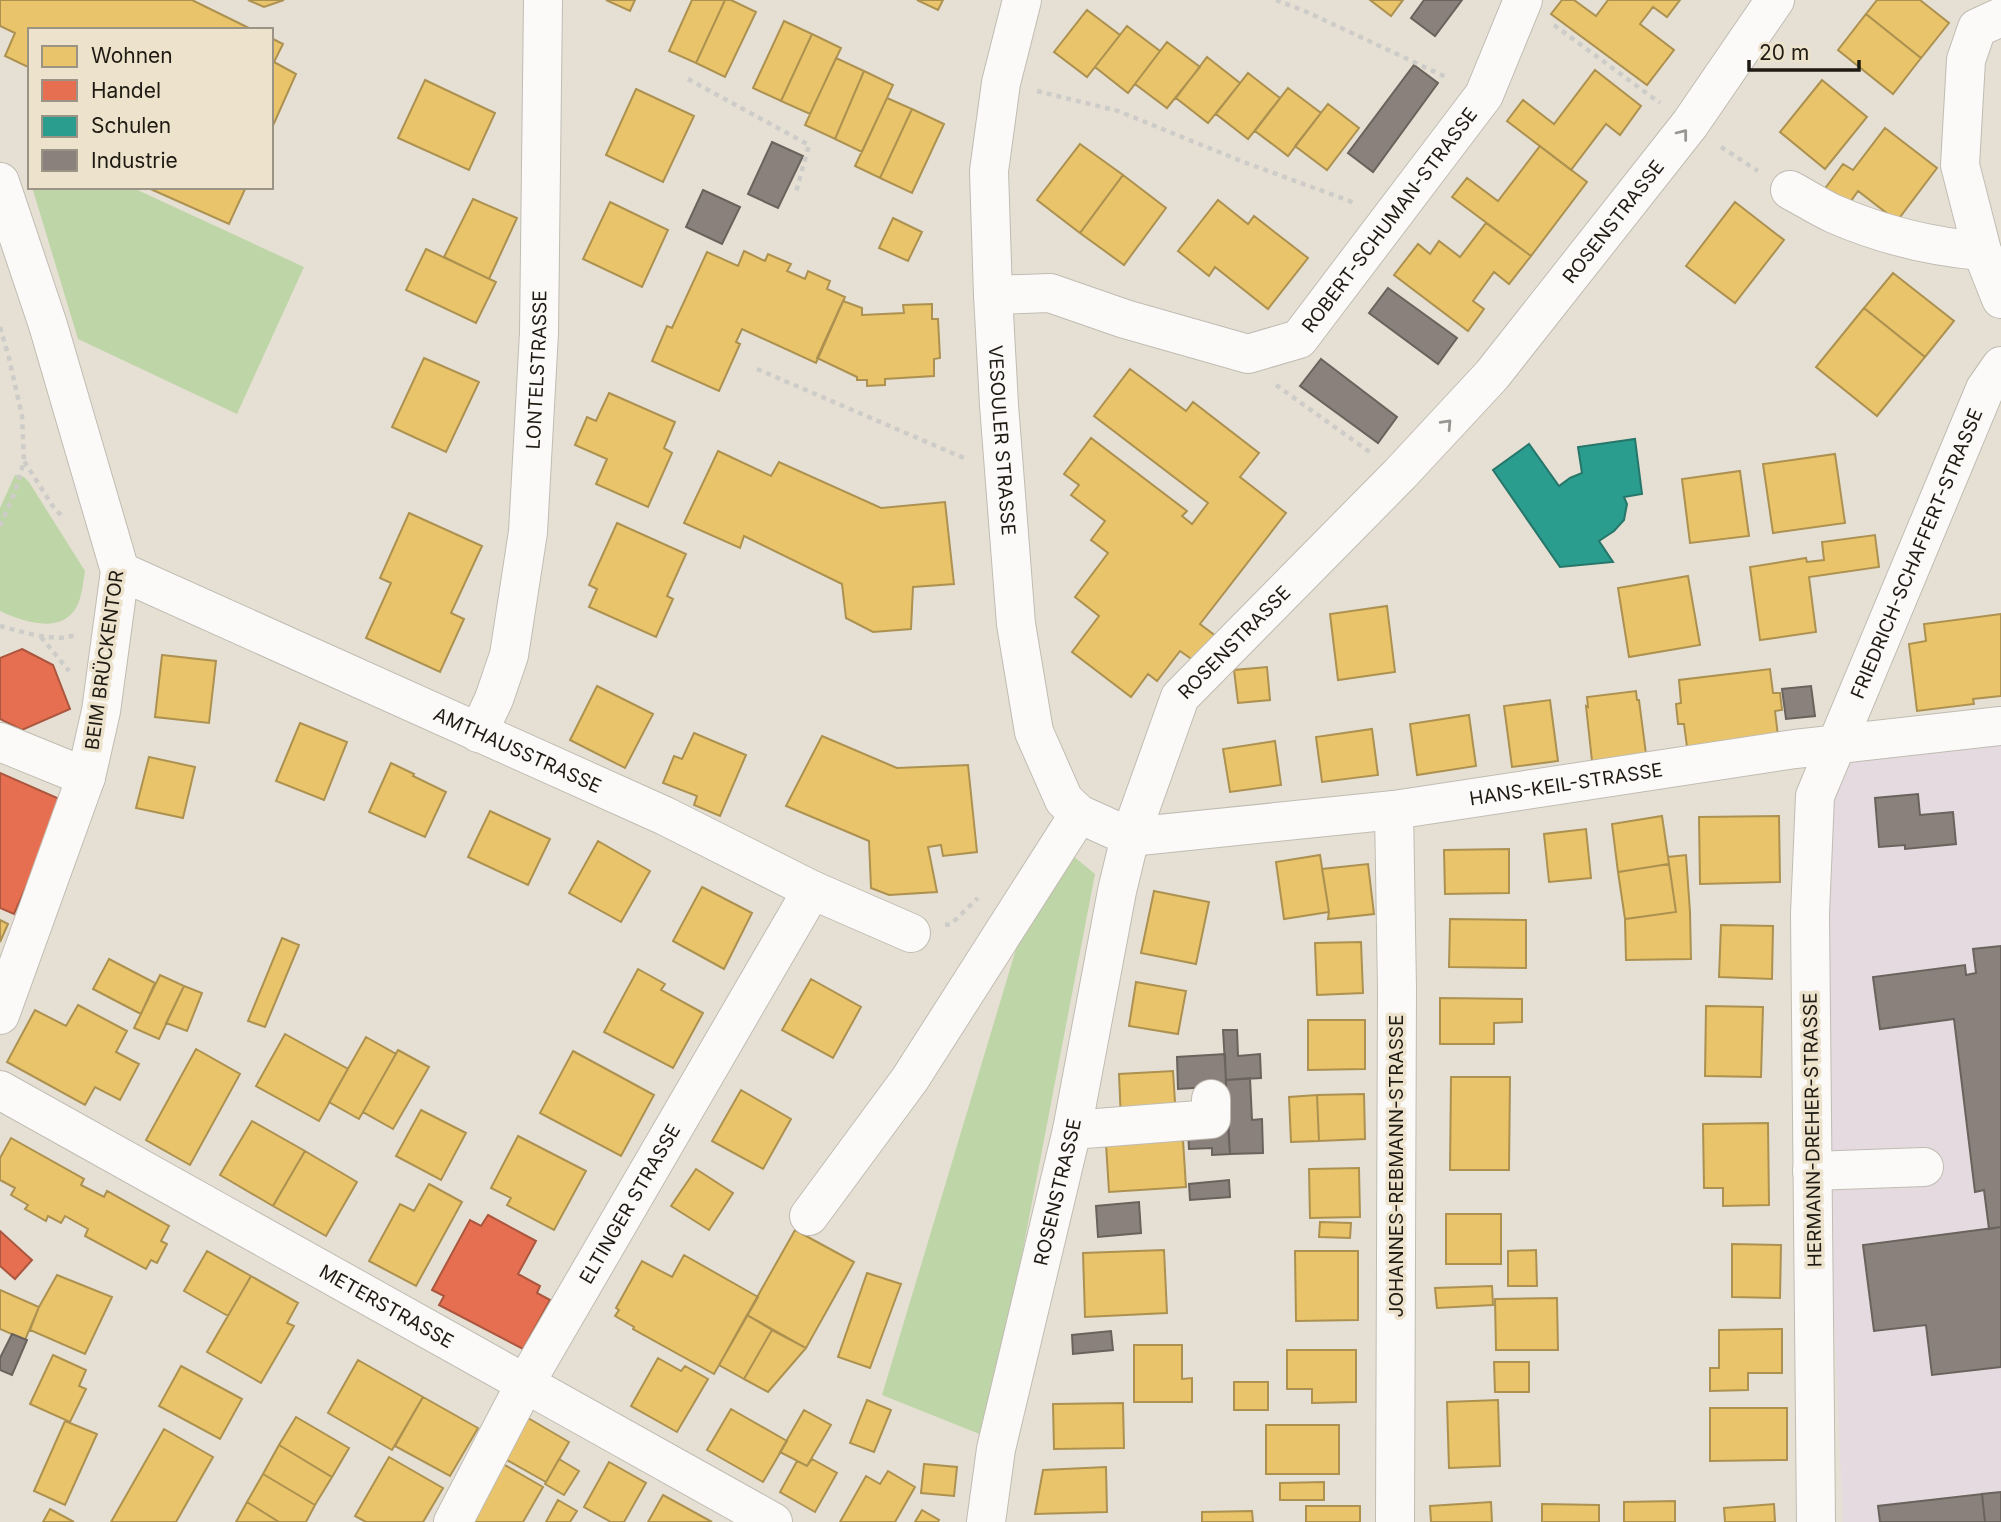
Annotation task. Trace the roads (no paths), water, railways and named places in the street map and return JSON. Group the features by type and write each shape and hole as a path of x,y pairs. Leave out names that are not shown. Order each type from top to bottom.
{"street":[{"name":"LONTELSTRASSE","path":"478,733 494,699 509,655 528,532 538,333 543,0"},
{"name":"VESOULER STRASSE","path":"1022,0 1001,83 989,171 992,295 1016,624 1034,732 1064,800 1079,814 1130,837"},
{"name":"ROSENSTRASSE","path":"986,1522 996,1449 1072,1130 1130,837 1180,697 1400,474 1492,375 1690,124 1775,0"},
{"name":"ROBERT-SCHUMAN-STRASSE","path":"992,295 1050,293 1125,319 1248,354 1299,338 1484,95 1523,1"},
{"path":"1985,15 1966,60 1960,165 1982,251 2001,299"},
{"name":"BEIM BRÜCKENTOR","path":"0,182 48,325 120,571 101,711 86,777 0,1015"},
{"path":"1790,190 1834,214 1895,236 1952,249 1982,251"},
{"name":"FRIEDRICH-SCHAFFERT-STRASSE","path":"1838,744 1985,388 2001,366"},
{"name":"AMTHAUSSTRASSE","path":"120,571 665,816 812,890 911,933"},
{"name":"HANS-KEIL-STRASSE","path":"1130,837 1394,810 1795,748 2001,726"},
{"path":"0,742 86,777"},
{"name":"HERMANN-DREHER-STRASSE","path":"1816,1522 1810,914 1815,796 1838,744"},
{"name":"JOHANNES-REBMANN-STRASSE","path":"1394,810 1397,989 1395,1522"},
{"path":"809,1216 910,1079 1079,814"},
{"name":"ELTINGER STRASSE","path":"453,1522 526,1382 812,890"},
{"name":"METERSTRASSE","path":"0,1090 773,1522"},
{"path":"1072,1130 1211,1119 1210,1099"},
{"path":"1812,1171 1924,1167"}]}
